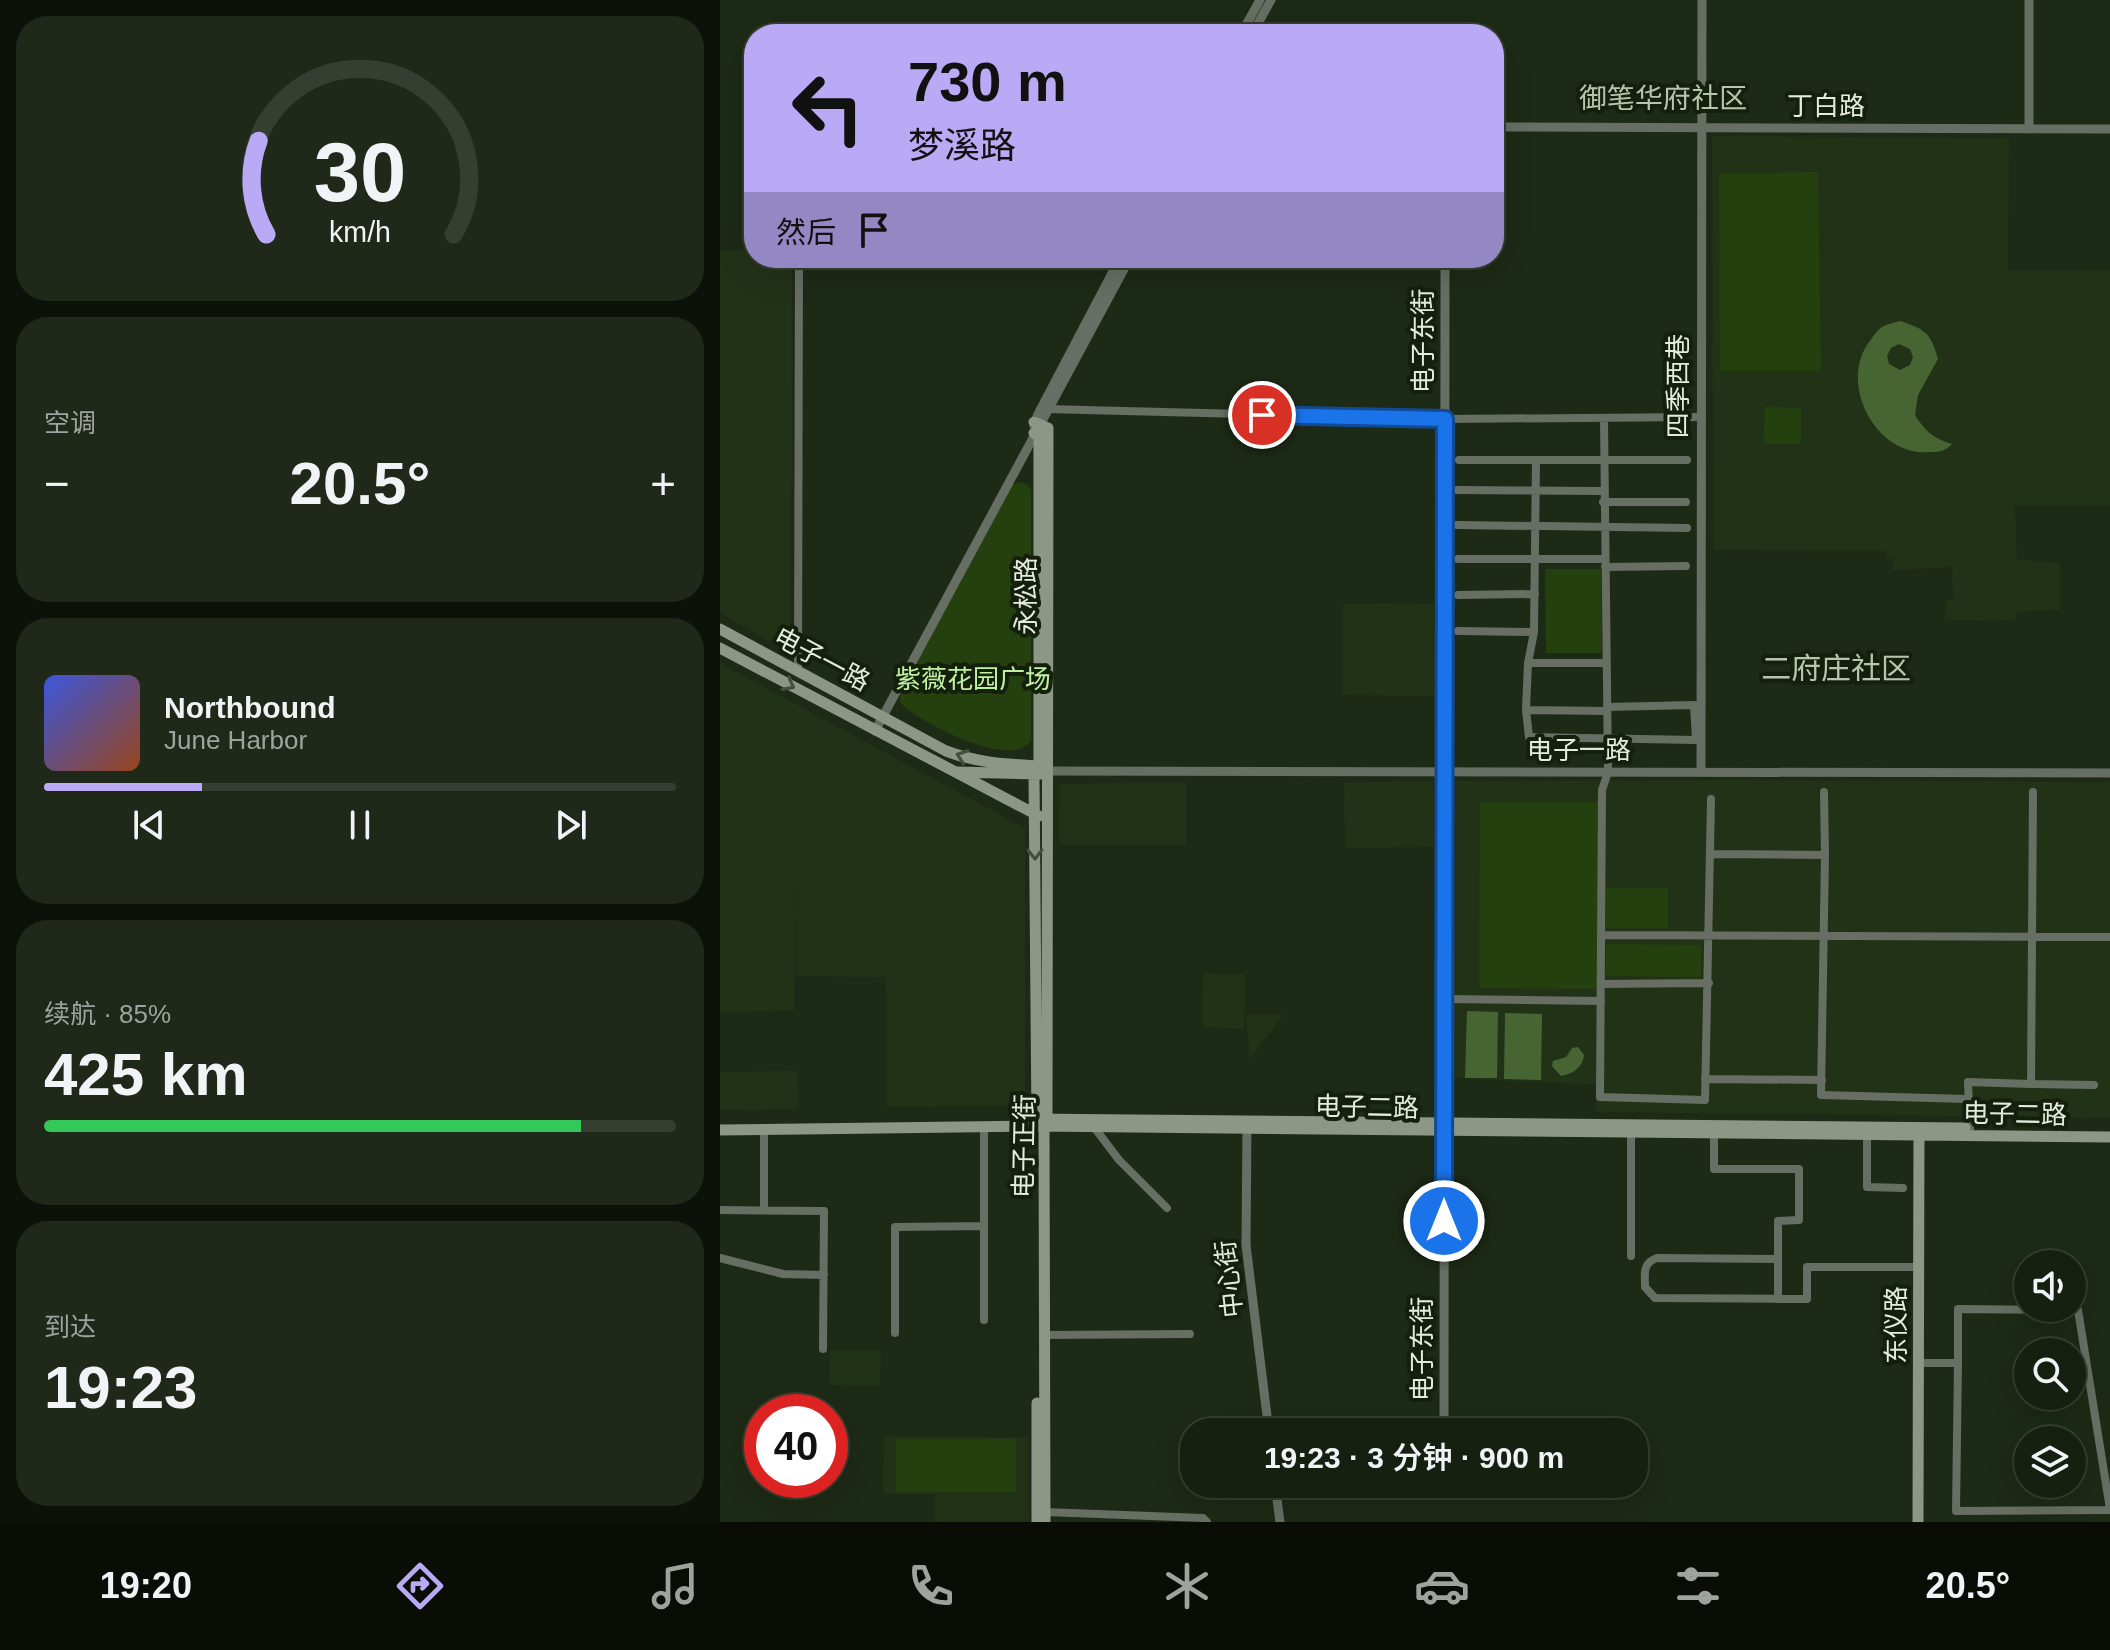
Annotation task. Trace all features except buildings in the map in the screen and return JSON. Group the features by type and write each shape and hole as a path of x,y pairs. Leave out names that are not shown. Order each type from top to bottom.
{"main road":[{"name":"永松路","path":"1036,427 1039,436 1040,771"},
{"name":"电子一路","path":"720,629 946,751 970,760 1040,771"},
{"name":"电子一路","path":"720,648 1046,820"},
{"name":"电子一路","path":"951,771 1040,771"},
{"name":"电子正街","path":"1040,771 1034,814 1044,1335 1042,1519"},
{"name":"电子正街","path":"1040,771 1046,820 1041,1122 1042,1519"},
{"name":"电子二路","path":"720,1130 984,1127 1041,1122 1094,1127 1247,1124"},
{"name":"电子二路","path":"720,1123 1247,1124 1922,1131 2110,1137"},
{"name":"电子二路","path":"1444,1126 1867,1135 1970,1129 2110,1130"},
{"name":"东仪路","path":"1918,1522 1918,1267 1922,1131"},
{"name":"东仪路","path":"1922,1131 1925,1522"}],"street":[{"path":"1247,24 1260,0"},
{"path":"1258,24 1271,0"},
{"name":"四季西巷","path":"1701,771 1702,0"},
{"path":"2029,0 2029,129"},
{"name":"丁白路","path":"1504,127 2110,129"},
{"path":"798,671 799,268"},
{"path":"875,731 1036,427 1115,268"},
{"path":"1045,408 1124,268"},
{"name":"电子东街","path":"1444,1418 1445,268"},
{"path":"1045,408 1445,419 1700,417"},
{"path":"1604,419 1608,772 1602,790 1600,1097 1705,1100 1711,799"},
{"path":"1459,460 1687,460"},
{"path":"1526,710 1694,705 1696,740 1529,737 1526,710 1528,663 1534,632 1536,460"},
{"path":"1457,490 1603,491"},
{"path":"1603,502 1686,502"},
{"path":"1457,525 1687,528"},
{"path":"1458,559 1686,566"},
{"path":"1458,595 1535,594"},
{"path":"1458,631 1534,632"},
{"path":"1528,663 1606,663"},
{"name":"电子一路","path":"1040,771 2110,773"},
{"path":"1824,792 1825,936 1821,1095 1967,1099"},
{"path":"2031,1084 2033,792"},
{"path":"1710,854 1825,855"},
{"path":"1602,935 2110,937"},
{"path":"1601,984 1709,983"},
{"path":"1445,999 1601,1001"},
{"path":"1705,1079 1822,1080"},
{"path":"1970,1129 1968,1082 2094,1085"},
{"name":"中心街","path":"1247,1124 1246,1245 1267,1418"},
{"path":"984,1127 984,1320"},
{"path":"1094,1127 1119,1160 1167,1208"},
{"path":"764,1129 764,1210"},
{"path":"1631,1132 1631,1256"},
{"path":"1714,1133 1714,1169 1799,1169 1799,1220 1778,1221 1778,1299"},
{"path":"1867,1135 1867,1187 1903,1188"},
{"path":"720,1210 824,1211 823,1349"},
{"path":"895,1333 895,1227 984,1226"},
{"path":"720,1258 783,1274 824,1275"},
{"path":"1778,1259 1657,1258 1645,1267 1645,1287 1655,1298 1807,1299 1807,1267 1918,1267"},
{"path":"1958,1309 2078,1310 2110,1509 1956,1511 1958,1363 1958,1309"},
{"path":"1044,1335 1190,1334"},
{"path":"1925,1363 1958,1363"},
{"path":"1277,1498 1280,1522"},
{"path":"1042,1519 1203,1518 1207,1522"}],"shaded area":[{"path":"1712,136 2009,138 2008,271 2110,270 2110,506 2015,506 2017,560 2060,562 2060,610 2015,612 2015,620 1945,621 1946,601 1953,600 1952,567 1892,570 1893,559 1885,558 1886,551 1713,550"},
{"path":"744,250 744,268 792,268 791,654 720,613 720,251"},
{"path":"1900,321 1921,330 1929,338 1938,359 1918,395 1915,415 1930,434 1952,444 1942,451 1911,451 1893,443 1867,414 1860,396 1858,376 1861,358 1870,341 1884,326","holes":["1899,344 1910,349 1913,357 1910,365 1900,370 1889,364 1887,356 1891,348"]},
{"path":"1343,603 1434,604 1434,696 1342,695"},
{"path":"720,663 1025,828 1025,1106 887,1107 886,977 796,976 796,880 794,1011 720,1012"},
{"path":"1433,781 1434,847 1345,848 1344,782"},
{"path":"1455,781 2110,782 2110,1118 1596,1112 1595,1085 1453,1078"},
{"path":"1186,782 1186,845 1059,845 1060,784"},
{"path":"1203,973 1245,974 1244,1029 1202,1027"},
{"path":"1467,1011 1498,1012 1497,1078 1465,1078"},
{"path":"1505,1013 1542,1014 1541,1080 1504,1079"},
{"path":"1284,1014 1250,1059 1246,1015"},
{"path":"1578,1047 1584,1055 1582,1063 1573,1072 1561,1076 1552,1066 1553,1061 1566,1057 1572,1048"},
{"path":"798,1071 799,1109 720,1110 720,1072"},
{"path":"830,1350 881,1350 880,1386 830,1385"},
{"path":"884,1436 1028,1437 1029,1522 934,1522 935,1494 883,1494"}],"green space":[{"path":"1818,172 1821,371 1720,371 1719,174"},
{"path":"1765,407 1801,408 1801,444 1763,444"},
{"name":"紫薇花园广场","path":"1019,482 1028,485 1031,491 1031,739 1023,748 1008,750 967,741 926,721 900,702 900,693 1012,485"},
{"path":"1545,569 1601,569 1602,653 1546,653"},
{"path":"1480,802 1598,802 1597,989 1479,988"},
{"path":"1606,888 1668,888 1668,928 1606,928"},
{"path":"1606,944 1701,945 1701,977 1606,976"},
{"path":"896,1439 1016,1439 1016,1492 896,1492"}],"district":[{"name":"御笔华府社区","path":"1663,98"},
{"name":"二府庄社区","path":"1836,668"}],"route":[{"path":"1262,415 1445,419 1444,1221"}]}
